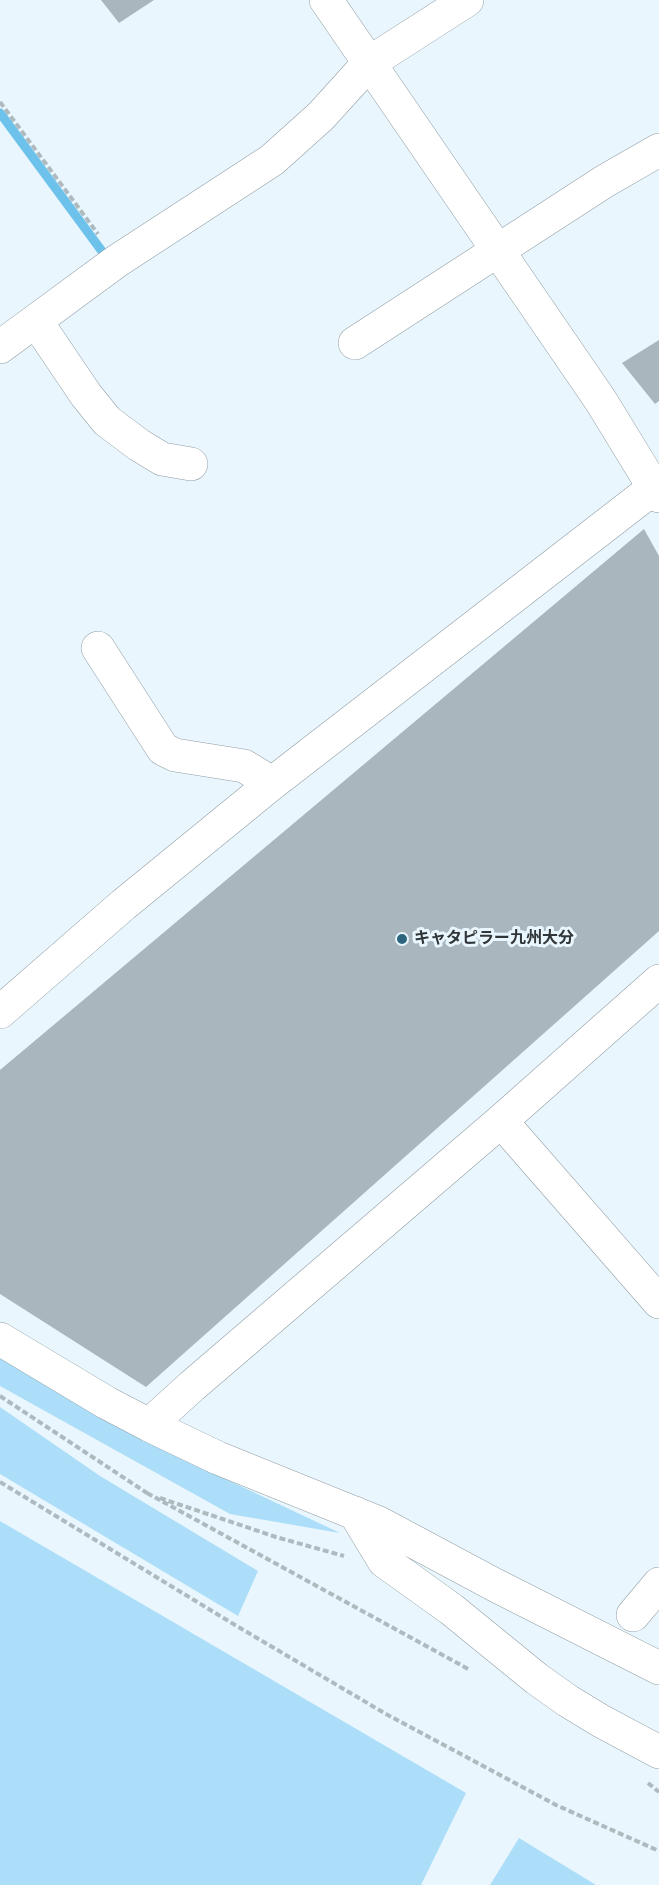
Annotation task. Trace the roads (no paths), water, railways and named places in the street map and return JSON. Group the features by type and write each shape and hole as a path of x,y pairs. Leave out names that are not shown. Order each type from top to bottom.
{"street":[{"path":"0,1012 123,905 270,785 657,489 601,401 326,0"},
{"path":"0,347 117,261 272,160 321,116 369,63 467,0"},
{"path":"354,343 605,181 659,150"},
{"path":"36,321 86,395 107,421 162,459 191,464"},
{"path":"98,648 163,749 175,755 244,766 270,785"},
{"path":"149,1425 501,1121 659,981"},
{"path":"501,1121 659,1302"},
{"path":"0,1339 107,1403 149,1425 218,1458 380,1523 495,1586 659,1668"},
{"path":"356,1513 384,1561 451,1609 537,1679 601,1721 651,1766"},
{"path":"633,1615 659,1584"}],"waterway":[{"path":"0,113 104,254"}],"place":[{"name":"キャタピラー九州大分","path":"402,939"}]}
